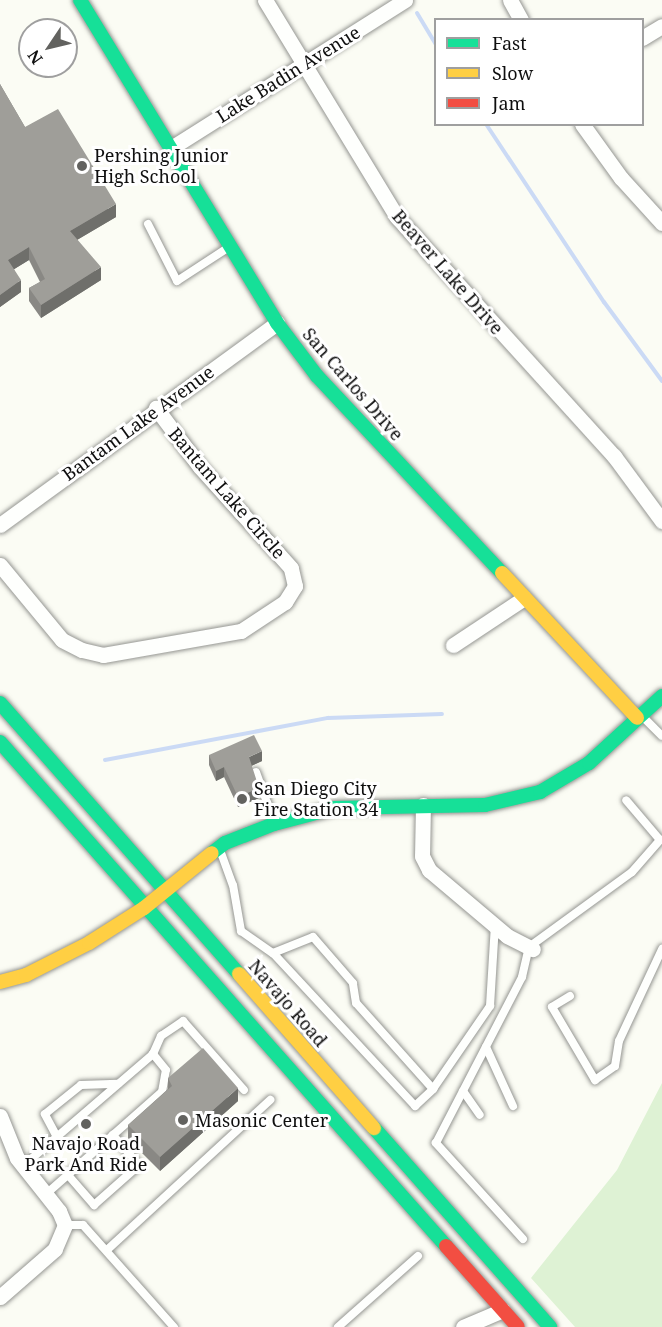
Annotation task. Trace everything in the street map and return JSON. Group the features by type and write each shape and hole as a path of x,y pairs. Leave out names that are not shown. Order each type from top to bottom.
{"street":[{"name":"San Carlos Drive","path":"80,0 277,323 317,376 524,598 639,717"},
{"name":"Beaver Lake Drive","path":"266,0 398,217 614,456 662,521"},
{"name":"Lake Badin Avenue","path":"171,148 405,0"},
{"path":"510,0 520,18"},
{"path":"644,37 662,26"},
{"path":"583,126 621,178 662,223"},
{"name":"Bantam Lake Avenue","path":"0,525 156,408 277,323"},
{"name":"Bantam Lake Circle","path":"0,566 62,640 82,650 103,655 241,631 290,598 295,586 291,568 200,467 156,408"},
{"path":"453,645 524,598"},
{"path":"0,982 26,975 89,943 144,908 219,848 274,824 335,808 484,805 540,792 589,763 662,696"},
{"name":"Navajo Road","path":"0,703 550,1327"},
{"path":"0,742 144,908 518,1327"},
{"path":"423,805 422,856 429,870 495,925 531,948"},
{"path":"0,1116 23,1166 63,1217 65,1225 55,1249 0,1298"},
{"path":"492,1327 503,1310"},
{"path":"463,1327 503,1310 519,1312 532,1327"}],"lane":[{"path":"148,224 177,281 231,246"},
{"path":"639,717 662,736"},
{"path":"256,772 274,824"},
{"path":"523,1239 436,1143 522,977 531,948 632,872 661,841 626,800"},
{"path":"219,848 233,885 240,931 273,953 415,1106 433,1089 490,1005 495,925"},
{"path":"273,953 313,937 353,983 356,1003 433,1089"},
{"path":"570,996 552,1007 595,1080 615,1066 619,1041 662,949"},
{"path":"23,1166 153,1054 161,1036 183,1021 244,1090"},
{"path":"486,1047 513,1106"},
{"path":"45,1196 162,1092 166,1070 153,1054"},
{"path":"57,1137 45,1114 81,1085 118,1084"},
{"path":"463,1091 480,1114"},
{"path":"107,1250 270,1100"},
{"path":"68,1175 94,1205 139,1165 113,1135"},
{"path":"65,1225 83,1225 174,1327"},
{"path":"338,1327 418,1256"}],"green space":[{"path":"662,1083 662,1327 575,1327 531,1278 617,1170"}],"building":[{"path":"0,84 25,127 58,109 116,204 70,231 101,267 41,305 29,288 45,279 29,247 8,260 21,280 0,295"},
{"path":"254,735 262,751 249,757 259,788 238,797 224,767 216,771 209,755"},
{"name":"Masonic Center","path":"203,1048 238,1088 160,1157 128,1125 172,1086 168,1078"}],"waterway":[{"path":"417,13 434,42"},
{"path":"487,126 604,302 662,381"},
{"path":"105,760 328,718 442,714"}],"traffic: fast":[{"path":"80,0 277,323 317,376 502,573"},
{"path":"212,853 225,843 274,824 335,808 485,805 540,792 589,763 662,696"},
{"path":"0,703 239,974"},
{"path":"0,742 446,1246"},
{"path":"374,1128 550,1327"}],"traffic: slow":[{"path":"502,573 637,718"},
{"path":"0,982 26,975 89,943 144,908 212,853"},
{"path":"239,974 374,1128"}],"traffic: jam":[{"path":"446,1246 518,1327"}],"place":[{"name":"Pershing Junior High School","path":"82,166"},
{"name":"San Diego City Fire Station 34","path":"242,799"},
{"name":"Masonic Center","path":"183,1120"},
{"name":"Navajo Road Park And Ride","path":"86,1124"}]}
